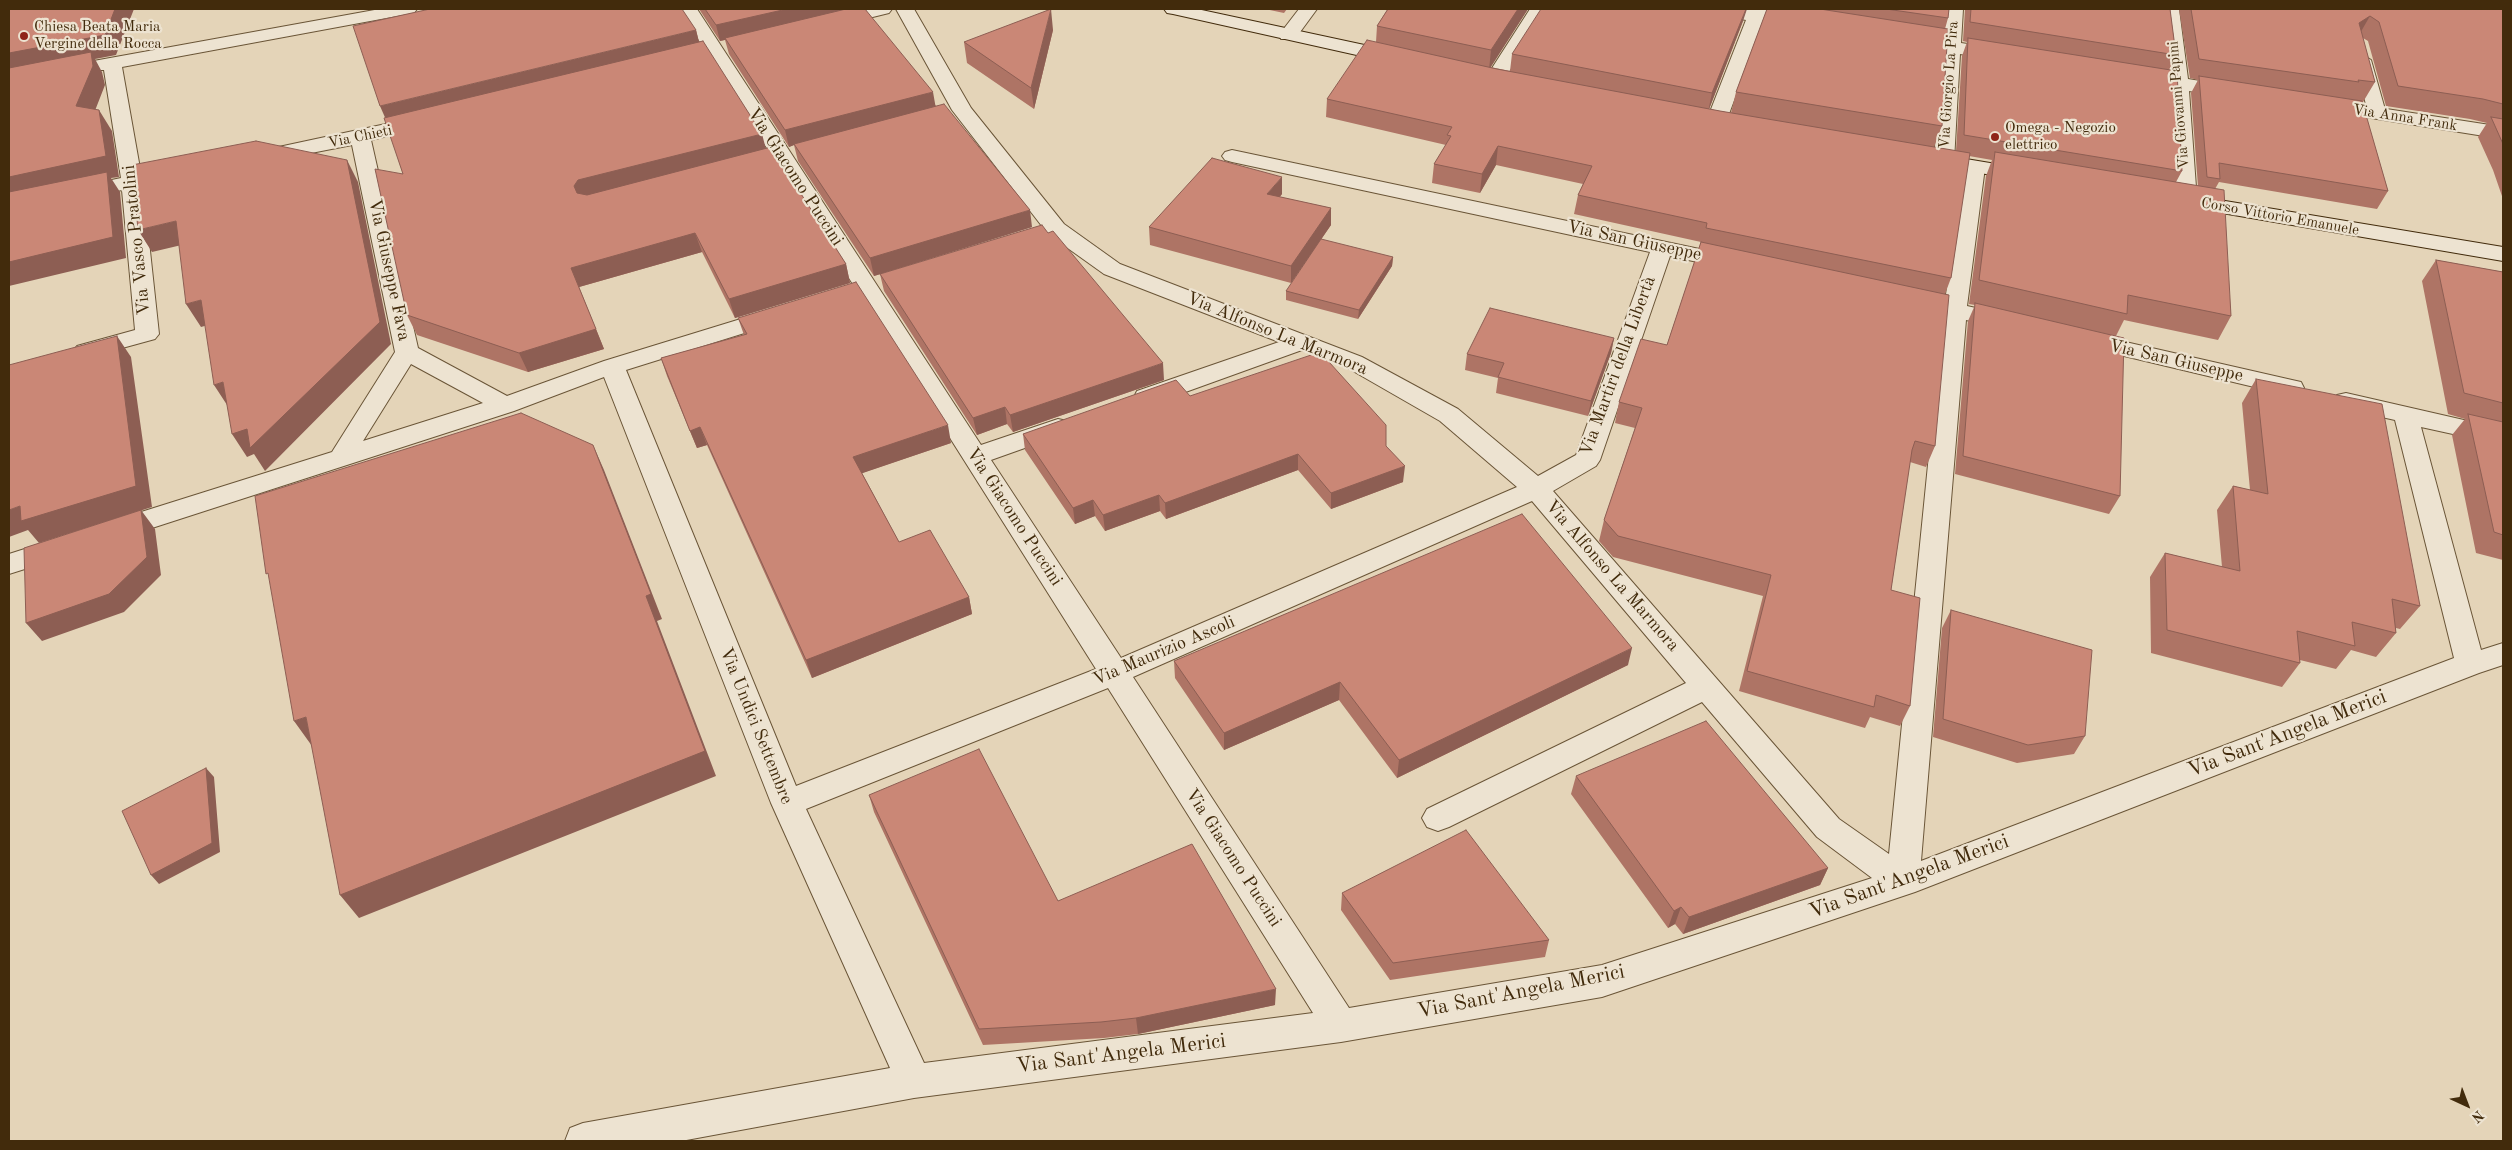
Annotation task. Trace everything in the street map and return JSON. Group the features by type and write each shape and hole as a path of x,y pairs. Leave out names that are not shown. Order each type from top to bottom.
{"street":[{"path":"74,70 408,9"},
{"name":"Via Giacomo Puccini","path":"688,9 1341,1026"},
{"path":"818,25 883,9"},
{"name":"Via Alfonso La Marmora","path":"905,9 952,113 1046,232 1112,269 1354,362 1449,415 1536,489 1828,828 1903,882"},
{"path":"1173,9 1420,63"},
{"path":"1288,35 1308,9"},
{"path":"1495,79 1539,9"},
{"path":"1714,9 1758,12 1815,25"},
{"name":"Via Giorgio La Pira","path":"1944,161 1954,9"},
{"name":"Via Giovanni Papini","path":"2170,9 2179,84 2176,199"},
{"path":"1716,122 1758,12"},
{"path":"1893,38 2018,58"},
{"name":"Via Vasco Pratolini","path":"64,357 147,334 132,182 112,63"},
{"path":"2122,75 2245,94"},
{"name":"Via Anna Frank","path":"2311,104 2503,133"},
{"name":"Via Chieti","path":"243,160 360,138 446,117"},
{"name":"Via Giuseppe Fava","path":"360,138 407,352 505,405"},
{"name":"Via San Giuseppe","path":"1232,156 1750,266"},
{"path":"1915,156 2042,178"},
{"path":"1903,882 1956,310 1975,167"},
{"path":"9,208 185,171"},
{"name":"Corso Vittorio Emanuele","path":"2176,199 2503,254"},
{"name":"Via Martiri della Libertà","path":"1536,489 1587,460 1662,248"},
{"path":"1897,297 2032,327"},
{"path":"9,564 505,405 612,366 801,308"},
{"name":"Via San Giuseppe","path":"2061,334 2503,437"},
{"path":"1125,404 1302,342"},
{"path":"342,457 407,352"},
{"name":"Via Undici Settembre","path":"612,366 787,803 914,1081"},
{"path":"2406,415 2470,664"},
{"path":"975,456 1078,420"},
{"name":"Via Maurizio Ascoli","path":"787,803 1115,673 1536,489"},
{"name":"Via Sant'Angela Merici","path":"583,1141 914,1081 1341,1026 1602,981 1903,882 2470,664 2503,654"},
{"path":"1438,818 1706,686"}],"lane":[{"path":"2358,42 2377,113"}],"building":[{"name":"Chiesa Beata Maria Vergine della Rocca","path":"9,9 115,9 105,35 9,53"},
{"path":"430,9 682,9 696,30 380,106 353,26"},
{"path":"705,9 787,9 716,25"},
{"path":"846,9 865,9 933,92 785,130 725,38"},
{"path":"1051,9 1031,88 964,42"},
{"path":"1388,9 1518,9 1491,50 1377,26"},
{"path":"1541,9 1746,9 1712,93 1512,54"},
{"path":"1767,9 1820,9 1948,29 1942,126 1736,92"},
{"path":"1886,9 1949,9 1948,18"},
{"path":"1971,9 2170,9 2176,55 1970,22"},
{"path":"2191,9 2503,9 2503,104 2483,99 2398,86 2379,22 2370,16 2359,23 2375,82 2358,80 2359,82 2199,59"},
{"path":"1968,38 2177,71 2182,171 1964,135"},
{"path":"1367,40 1497,69 1720,111 1970,153 1951,278 1706,228 1707,223 1578,195 1592,166 1498,146 1482,174 1434,164 1451,136 1447,135 1452,127 1327,99"},
{"path":"703,41 762,134 578,180 574,186 577,193 587,195 771,147 846,264 729,299 695,233 571,268 596,329 519,353 407,315 375,169 403,174 384,118"},
{"path":"91,52 93,66 76,106 99,110 106,156 9,177 9,68"},
{"path":"2199,76 2362,101 2388,191 2219,163 2220,179 2207,177"},
{"path":"944,104 1030,210 870,258 794,144"},
{"path":"2491,117 2503,119 2503,144"},
{"path":"256,141 347,160 380,322 250,448 247,429 232,434 223,382 214,385 201,300 186,304 176,221 138,230 132,165"},
{"path":"1995,152 2224,190 2231,316 2128,295 2127,314 1979,280"},
{"path":"1212,158 1282,177 1267,194 1331,208 1291,266 1149,227"},
{"path":"107,172 113,237 9,262 9,192"},
{"path":"1042,225 1048,233 1053,231 1163,363 1010,415 1005,407 973,418 880,274"},
{"path":"1321,239 1393,257 1359,310 1286,291"},
{"path":"1701,242 1949,295 1935,446 1915,441 1912,450 1891,590 1920,598 1910,706 1876,695 1874,707 1747,671 1771,575 1618,536 1604,520 1642,408 1619,402 1641,339 1667,345"},
{"path":"2436,260 2503,272 2503,403 2464,393"},
{"path":"856,282 948,425 853,457 899,542 930,530 969,597 806,660 700,427 690,431 661,358 747,334 738,318"},
{"path":"1975,303 2124,338 2120,496 1963,456"},
{"path":"1490,308 1614,338 1591,401 1498,377 1504,363 1467,354"},
{"path":"117,336 136,486 21,521 20,506 9,510 9,365"},
{"path":"1320,352 1386,425 1386,446 1405,466 1331,493 1298,454 1165,503 1159,495 1103,515 1093,500 1073,508 1023,434 1176,380 1190,396"},
{"path":"2256,379 2382,404 2420,606 2392,599 2396,633 2352,622 2355,646 2297,631 2300,663 2167,630 2165,553 2240,571 2233,486 2268,494"},
{"path":"521,413 593,445 651,594 646,596 705,751 340,895 306,717 294,721 268,573 266,574 255,496"},
{"path":"2468,414 2503,422 2503,535 2494,532"},
{"path":"141,510 147,557 109,594 26,623 24,548"},
{"path":"1522,514 1632,648 1399,760 1340,682 1224,733 1174,661"},
{"path":"1951,610 2092,650 2085,736 2028,745 1943,719"},
{"path":"1706,721 1828,868 1689,917 1681,907 1674,911 1576,776"},
{"path":"979,749 1058,901 1192,844 1276,989 1136,1018 1101,1022 979,1029 869,795"},
{"path":"206,768 212,843 151,875 122,811"},
{"path":"1466,830 1549,940 1393,963 1342,893"}],"place":[{"name":"Chiesa Beata Maria Vergine della Rocca","path":"24,36"},
{"name":"Omega - Negozio elettrico","path":"1995,137"}]}
